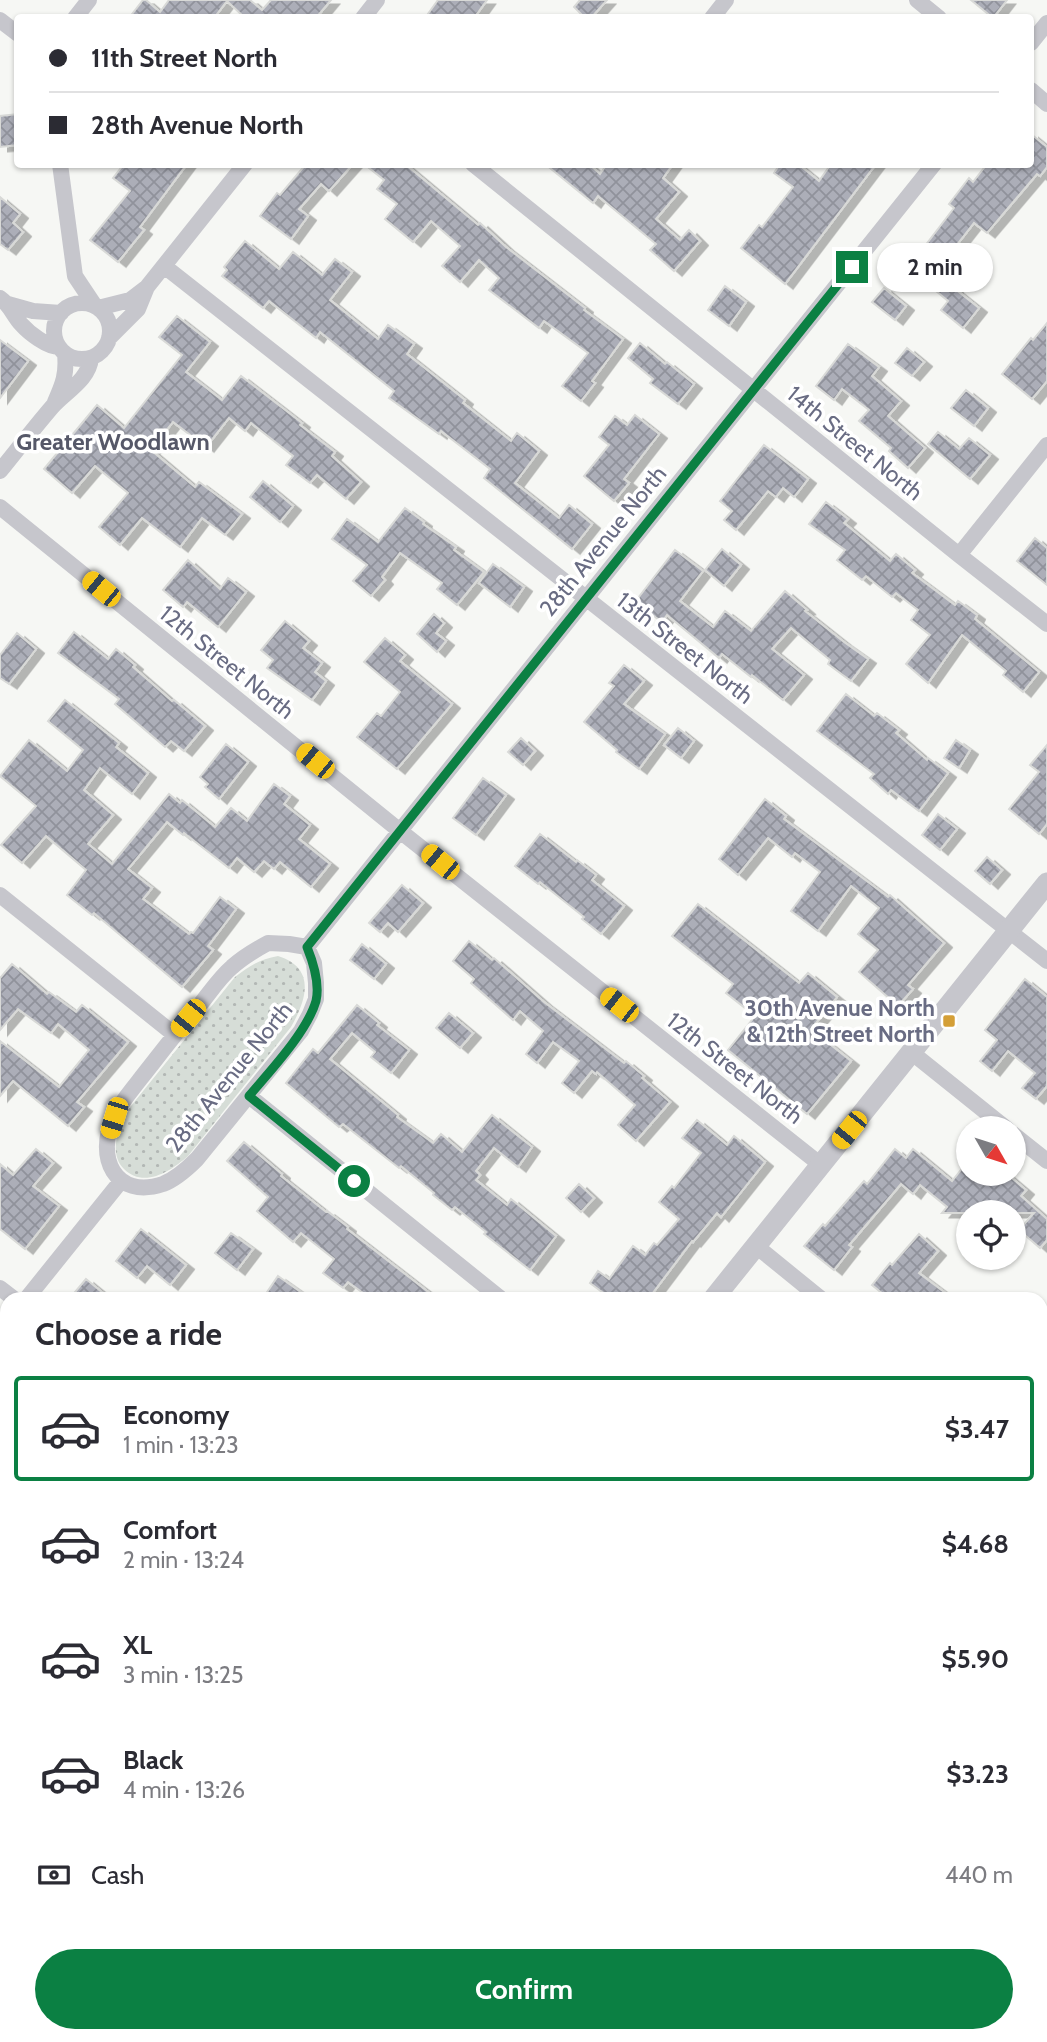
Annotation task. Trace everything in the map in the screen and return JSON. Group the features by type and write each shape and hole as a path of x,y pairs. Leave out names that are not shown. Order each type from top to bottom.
{"street":[{"path":"78,14 89,0"},
{"path":"366,14 377,0"},
{"path":"715,14 726,0"},
{"path":"917,0 934,14"},
{"path":"0,20 14,31"},
{"path":"1034,39 1047,23"},
{"path":"4,301 21,324 51,347 62,350 73,358 91,358 106,346 110,328 108,319 87,297 75,276 61,168"},
{"path":"4,301 33,311 62,312 76,303 97,307 130,299 147,287 242,168"},
{"name":"14th Street North","path":"478,168 1047,624"},
{"name":"28th Avenue North","path":"121,1181 136,1188 151,1187 165,1183 182,1173 197,1159 301,1031 317,999 314,963 307,947 931,168"},
{"name":"13th Street North","path":"164,266 1047,961"},
{"path":"54,405 66,370 54,330 75,276"},
{"path":"109,338 138,309 147,287"},
{"path":"0,471 54,405 73,388 90,365 91,358"},
{"path":"959,555 1047,445"},
{"name":"12th Street North","path":"0,507 400,831 821,1165"},
{"path":"719,1292 1047,883"},
{"path":"0,895 175,1035"},
{"path":"32,1292 121,1181 112,1170 106,1154 114,1118 127,1096 175,1035 230,968 247,955 268,943 307,947"},
{"path":"911,1052 991,1116"},
{"path":"249,1096 493,1292"},
{"path":"1026,1144 1047,1161"},
{"path":"756,1246 813,1292"}],"shaded area":[{"path":"278,956 298,968 305,986 301,1006 291,1027 188,1156 157,1176 140,1178 132,1175 120,1163 116,1150 117,1135 127,1111 235,977 255,964"}],"building":[{"path":"143,0 160,12 169,0 250,0 262,10 271,0 331,0 319,14 241,14 227,1 217,14 132,14"},
{"path":"438,0 487,0 477,14 428,14"},
{"path":"580,0 607,0 595,14 581,14 574,7"},
{"path":"971,0 1007,0 996,14 988,14"},
{"path":"14,114 14,145 0,147 0,116"},
{"path":"1034,136 1047,147 1047,167 1040,176 1037,174 987,233 974,223 956,246 976,261 954,288 979,308 963,328 941,310 948,301 901,262 915,246 921,251 954,208 949,204 969,178 973,182 984,168 1034,168"},
{"path":"121,168 184,168 140,227 144,230 118,262 90,240 130,191 113,178"},
{"path":"303,168 349,168 329,191 321,184 299,209 308,216 291,239 260,216 277,193 280,195"},
{"path":"369,168 410,168 623,339 592,381 595,383 581,401 562,386 588,353 544,321 539,328 489,290 499,278 479,260 460,282 442,266 460,246 431,221 413,242 385,219 397,204 377,189 384,180"},
{"path":"550,168 593,168 600,174 604,168 670,168 663,178 679,192 656,219 680,240 689,230 700,241 674,271 650,250 656,244 598,196 593,203"},
{"path":"777,168 803,168 819,181 828,168 873,168 785,284 741,248 759,225 762,227 793,187 774,173"},
{"path":"0,197 20,214 13,223 23,232 8,250 0,244"},
{"path":"245,241 279,269 293,252 322,275 335,259 352,272 330,300 378,339 388,325 414,344 407,354 465,400 463,403 511,441 517,433 539,451 515,483 559,518 569,505 592,524 572,549 484,478 490,469 441,431 439,434 389,398 394,391 320,332 316,338 269,301 263,308 222,276 227,270 224,267"},
{"path":"725,286 746,302 729,326 708,310"},
{"path":"884,288 906,306 895,320 872,302"},
{"path":"177,316 210,342 186,372 222,400 241,376 302,423 300,425 335,452 332,456 361,482 346,499 317,475 310,483 286,465 293,456 251,423 245,431 229,418 206,447 173,422 151,450 195,487 199,482 242,514 225,535 202,518 180,547 142,518 120,545 99,527 128,493 95,466 72,493 44,469 97,405 124,428 182,355 159,337"},
{"path":"1047,323 1047,381 1032,399 1002,374"},
{"path":"0,340 28,361 0,398"},
{"path":"640,343 694,384 678,404 650,383 653,379 628,358"},
{"path":"848,344 879,367 872,376 901,401 888,416 925,448 908,468 889,451 891,448 859,421 869,410 842,389 834,400 816,386"},
{"path":"907,348 924,362 912,376 895,363"},
{"path":"966,390 988,408 974,426 951,408"},
{"path":"635,415 659,434 624,479 629,483 614,501 584,476 609,445 599,437 615,416 627,425"},
{"path":"938,432 959,449 969,438 990,455 970,479 928,444"},
{"path":"764,445 808,479 794,497 783,488 776,497 768,491 736,530 724,520 732,511 720,501"},
{"path":"263,481 293,506 280,522 250,497"},
{"path":"826,502 848,519 844,523 890,561 896,554 915,570 912,573 955,605 958,601 977,615 975,619 1039,672 1023,692 1003,675 1006,671 962,635 928,683 906,664 930,635 911,620 918,610 896,593 892,597 866,576 862,580 837,560 845,550 809,524"},
{"path":"405,508 484,572 457,605 437,589 442,583 400,553 382,577 385,580 371,596 353,581 367,565 332,539 347,519 378,542"},
{"path":"1035,538 1047,548 1047,585 1017,561"},
{"path":"722,549 741,565 724,586 705,570"},
{"path":"675,550 703,571 680,601 713,627 725,611 751,631 785,591 807,610 805,611 868,659 851,681 828,664 830,660 791,628 772,649 804,675 783,700 722,654 719,658 667,615 662,622 635,602"},
{"path":"188,560 220,589 228,578 246,592 218,627 187,602 183,607 163,590"},
{"path":"493,564 524,587 510,607 479,583"},
{"path":"434,614 444,623 436,633 446,641 437,652 417,634"},
{"path":"285,621 309,641 303,648 322,663 315,672 326,681 312,700 267,668 273,660 261,650"},
{"path":"74,632 108,659 116,649 172,701 205,726 184,751 171,741 165,747 115,704 119,699 58,653"},
{"path":"17,633 36,649 9,684 0,678 0,655"},
{"path":"385,638 405,655 400,661 452,704 397,769 357,737 377,713 381,716 400,692 364,662"},
{"path":"624,665 644,681 624,704 665,734 639,769 584,722 614,686 609,683"},
{"path":"846,694 874,716 877,713 899,730 896,733 927,760 928,758 948,773 919,811 891,790 888,794 870,778 874,774 817,731"},
{"path":"65,700 119,743 116,747 148,773 132,794 100,768 84,790 113,815 88,844 112,864 169,794 180,803 182,800 215,827 231,808 247,821 274,784 290,796 284,804 310,825 299,839 330,864 311,887 280,862 274,869 264,861 254,872 237,858 229,868 167,822 128,869 152,888 143,899 189,934 193,933 220,897 236,909 208,946 213,950 182,987 94,913 92,915 67,895 86,870 46,836 22,863 1,845 36,806 0,776 29,740 67,771 83,750 48,721"},
{"path":"678,728 694,741 681,758 664,745"},
{"path":"521,738 535,751 523,765 508,752"},
{"path":"956,740 970,750 959,768 944,758"},
{"path":"226,744 248,762 219,799 205,787 208,784 200,777"},
{"path":"1047,745 1047,824 1039,834 1009,809 1039,772 1030,765"},
{"path":"483,778 506,795 476,835 453,818"},
{"path":"765,799 786,816 784,819 888,897 890,895 944,943 908,985 913,989 898,1006 859,972 878,950 858,934 879,908 851,886 818,931 791,911 820,872 795,853 792,857 768,838 738,875 719,859"},
{"path":"938,814 957,829 940,850 922,835"},
{"path":"540,834 596,875 592,880 624,906 601,934 540,882 538,884 515,866"},
{"path":"987,857 1002,870 990,884 975,871"},
{"path":"402,885 423,903 398,932 388,923 380,932 369,923"},
{"path":"698,904 799,983 808,973 837,997 811,1029 851,1061 807,1114 728,1050 755,1016 726,993 733,984 672,936"},
{"path":"469,941 492,960 494,958 544,1002 624,1063 626,1061 670,1102 636,1141 618,1125 635,1105 597,1072 596,1074 592,1071 574,1093 562,1083 579,1061 553,1042 537,1063 526,1054 543,1031 520,1011 513,1020 471,983 474,979 453,961"},
{"path":"362,944 386,964 374,979 350,960"},
{"path":"12,964 47,994 49,992 76,1012 82,1005 128,1042 77,1102 84,1107 68,1126 13,1081 0,1096 0,1041 59,1087 89,1050 58,1024 51,1033 18,1009 0,1030 0,978"},
{"path":"1025,979 1047,997 1047,1086 1036,1099 1022,1088 1035,1073 1008,1051 992,1071 980,1061 997,1040 985,1030"},
{"path":"357,1005 409,1050 391,1073 371,1057 375,1052 352,1033 330,1059 398,1115 397,1117 433,1143 441,1134 462,1152 492,1115 532,1147 518,1167 494,1148 476,1171 480,1175 476,1180 507,1205 511,1199 556,1236 530,1270 455,1207 452,1210 401,1166 399,1168 343,1124 339,1127 286,1083 313,1049 318,1053"},
{"path":"449,1013 473,1033 460,1048 436,1028"},
{"path":"697,1120 727,1145 734,1136 765,1162 721,1217 717,1213 692,1241 654,1292 602,1292 590,1283 598,1271 609,1279 633,1246 645,1255 679,1219 659,1202 672,1186 674,1188 701,1153 682,1138"},
{"path":"244,1142 282,1174 281,1176 428,1292 362,1292 348,1282 343,1288 323,1273 334,1259 301,1233 293,1242 257,1211 268,1197 227,1161"},
{"path":"36,1149 53,1163 33,1186 59,1206 25,1249 0,1229 0,1164 13,1175"},
{"path":"895,1149 906,1158 913,1149 952,1181 956,1176 956,1186 1021,1186 1026,1190 1021,1196 1026,1200 956,1200 956,1213 942,1213 947,1207 920,1185 913,1194 901,1184 849,1245 852,1247 834,1270 804,1246 864,1181 867,1184"},
{"path":"579,1184 594,1198 581,1212 566,1198"},
{"path":"1026,1200 1047,1219 1047,1240 1040,1248 1026,1236 1026,1222 1034,1213 1026,1213"},
{"path":"141,1229 186,1265 170,1285 147,1266 137,1278 116,1261"},
{"path":"231,1233 253,1249 237,1270 215,1253"},
{"path":"919,1234 938,1251 919,1273 944,1292 881,1292 872,1285 890,1263 892,1265"},
{"path":"278,1276 301,1292 267,1292"},
{"path":"86,1279 102,1292 75,1292"}],"place":[{"name":"30th Avenue North & 12th Street North","path":"949,1021"}],"district":[{"name":"Greater Woodlawn","path":"113,441"}],"route":[{"path":"354,1181 249,1096 301,1031 317,999 314,963 307,947 852,267"}]}
